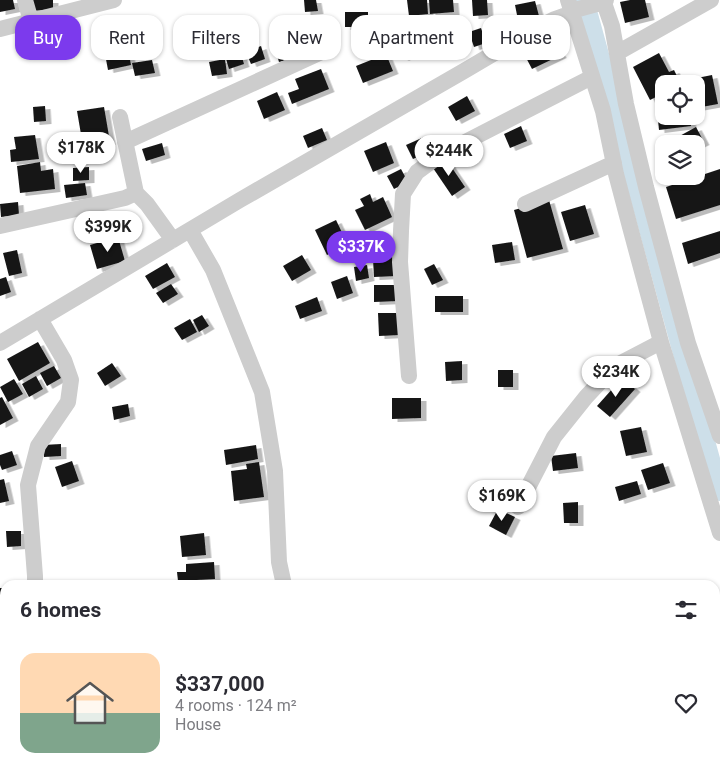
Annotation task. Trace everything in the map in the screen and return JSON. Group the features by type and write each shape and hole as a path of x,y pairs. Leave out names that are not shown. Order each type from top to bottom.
{"street":[{"path":"25,0 29,15"},
{"path":"55,15 114,0"},
{"path":"617,53 711,0"},
{"path":"0,343 572,8 602,2 612,26 626,104 688,343 720,436"},
{"path":"572,8 603,110 607,131 604,168 630,227 661,342 720,533"},
{"path":"0,29 15,25"},
{"path":"126,142 304,60"},
{"path":"409,376 400,262 403,194 417,172 440,155 592,77"},
{"path":"120,117 136,194 147,204 173,240"},
{"path":"525,204 604,168"},
{"path":"0,226 136,194"},
{"path":"190,230 213,270 262,392 275,472 279,562 283,580"},
{"path":"36,580 28,485 38,446 68,402 71,380 64,360 40,320"},
{"path":"518,507 554,437 586,397 615,366 661,342"}],"building":[{"path":"0,0 13,0 15,9 0,12"},
{"path":"29,0 53,0 53,9 31,11"},
{"path":"304,0 316,0 318,11 305,12"},
{"path":"407,0 427,0 428,14 409,15"},
{"path":"429,0 453,0 454,12 430,14"},
{"path":"472,0 487,0 488,15 473,16"},
{"path":"645,0 649,17 625,23 620,2"},
{"path":"535,1 539,15 517,15 515,5"},
{"path":"345,12 368,12 368,15 351,15 351,27 345,27"},
{"path":"481,28 482,44 474,47 472,31"},
{"path":"261,46 265,59 251,64 249,60 259,60 259,47"},
{"path":"659,53 669,72 674,70 676,75 655,75 655,98 650,100 633,67"},
{"path":"106,60 130,60 131,65 108,70"},
{"path":"152,60 155,73 135,76 132,63"},
{"path":"225,60 227,74 212,76 209,62"},
{"path":"226,60 243,60 244,64 229,69"},
{"path":"371,60 388,60 393,71 363,83 356,66"},
{"path":"527,60 551,60 532,69"},
{"path":"321,69 329,89 292,104 288,93 299,89 295,79"},
{"path":"712,75 718,104 705,106 705,76"},
{"path":"277,92 285,110 264,119 257,101"},
{"path":"467,96 475,111 456,121 448,107"},
{"path":"45,106 46,121 34,122 33,107"},
{"path":"104,107 110,142 83,146 77,111"},
{"path":"658,125 691,125 691,126 659,130"},
{"path":"521,126 527,141 510,148 504,134"},
{"path":"696,127 700,135 681,135"},
{"path":"322,128 327,140 308,148 303,136"},
{"path":"35,135 39,159 11,162 10,150 16,149 14,137"},
{"path":"424,137 431,151 413,159 406,145"},
{"path":"386,142 394,163 373,172 364,151"},
{"path":"162,143 165,155 146,161 142,149"},
{"path":"446,159 465,187 452,196 433,168"},
{"path":"40,162 41,171 53,169 55,189 20,193 17,166"},
{"path":"89,167 89,180 73,181 73,168"},
{"path":"401,169 408,182 394,189 387,176"},
{"path":"720,169 720,205 676,219 666,187 672,185 705,185 705,174"},
{"path":"85,183 87,195 66,198 64,185"},
{"path":"370,194 373,202 383,197 392,217 365,230 355,210 364,206 360,199"},
{"path":"549,200 563,249 527,258 514,210"},
{"path":"18,202 19,215 1,217 0,204"},
{"path":"585,205 594,234 570,241 561,212"},
{"path":"336,220 348,245 327,255 315,230"},
{"path":"720,231 720,253 688,264 682,243"},
{"path":"118,237 125,261 97,269 90,245"},
{"path":"512,242 515,260 495,263 492,245"},
{"path":"17,250 22,273 9,276 3,253"},
{"path":"302,255 311,270 292,281 283,266"},
{"path":"395,257 396,276 374,277 373,259"},
{"path":"167,263 175,277 153,289 145,276"},
{"path":"434,264 443,280 432,285 424,269"},
{"path":"367,265 369,278 356,281 354,267"},
{"path":"347,276 353,293 337,299 331,282"},
{"path":"6,277 11,292 0,296 0,279"},
{"path":"171,284 178,294 163,303 156,293"},
{"path":"374,285 397,285 398,301 374,302"},
{"path":"435,296 463,296 463,312 435,312"},
{"path":"317,297 322,311 300,319 295,306"},
{"path":"378,313 398,313 399,335 379,336"},
{"path":"202,315 209,326 199,332 193,320"},
{"path":"190,319 197,332 182,340 174,328"},
{"path":"38,342 50,363 19,381 7,359"},
{"path":"462,361 462,380 446,381 445,362"},
{"path":"112,363 121,376 105,386 97,373"},
{"path":"54,366 61,378 47,386 40,373"},
{"path":"498,370 513,370 513,387 498,387"},
{"path":"36,376 43,389 29,397 22,384"},
{"path":"622,378 635,389 610,417 597,406"},
{"path":"14,379 23,394 8,402 0,387"},
{"path":"2,397 13,418 0,425 0,398"},
{"path":"392,398 421,398 421,418 392,419"},
{"path":"128,404 130,416 114,420 112,407"},
{"path":"641,427 647,452 626,456 620,431"},
{"path":"61,444 61,456 44,457 43,445"},
{"path":"256,445 258,459 226,465 224,450"},
{"path":"12,451 17,465 2,470 0,455"},
{"path":"576,453 578,468 553,471 551,456"},
{"path":"72,461 79,481 62,487 55,467"},
{"path":"259,462 264,497 234,501 231,471 247,469 246,464"},
{"path":"663,463 670,483 648,490 641,470"},
{"path":"4,479 9,501 0,503 0,480"},
{"path":"637,481 641,494 619,501 615,487"},
{"path":"578,502 578,523 564,523 563,503"},
{"path":"498,509 515,517 506,535 489,526"},
{"path":"6,531 21,531 21,546 7,547"},
{"path":"204,533 206,555 182,557 180,536"},
{"path":"214,562 215,579 178,580 177,572 186,572 186,564"}],"waterway":[{"path":"585,0 720,492"}]}
